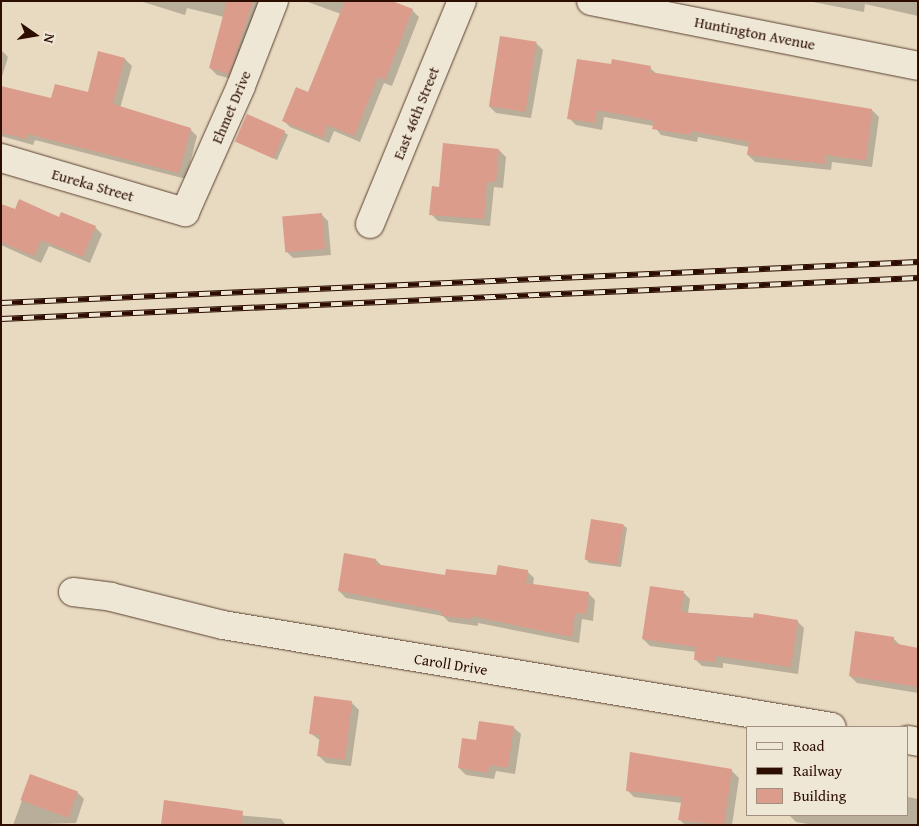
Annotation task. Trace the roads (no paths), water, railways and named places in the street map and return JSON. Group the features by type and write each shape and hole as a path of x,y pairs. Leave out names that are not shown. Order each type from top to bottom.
{"street":[{"name":"Ehmet Drive","path":"185,212 241,86 274,1"},
{"name":"East 46th Street","path":"370,224 462,1"},
{"name":"Huntington Avenue","path":"591,1 918,66"},
{"name":"Eureka Street","path":"1,158 185,212"},
{"name":"Caroll Drive","path":"73,592 111,597 223,625 826,726"}],"railway":[{"path":"1,303 918,262"},
{"path":"1,319 918,278"}]}
